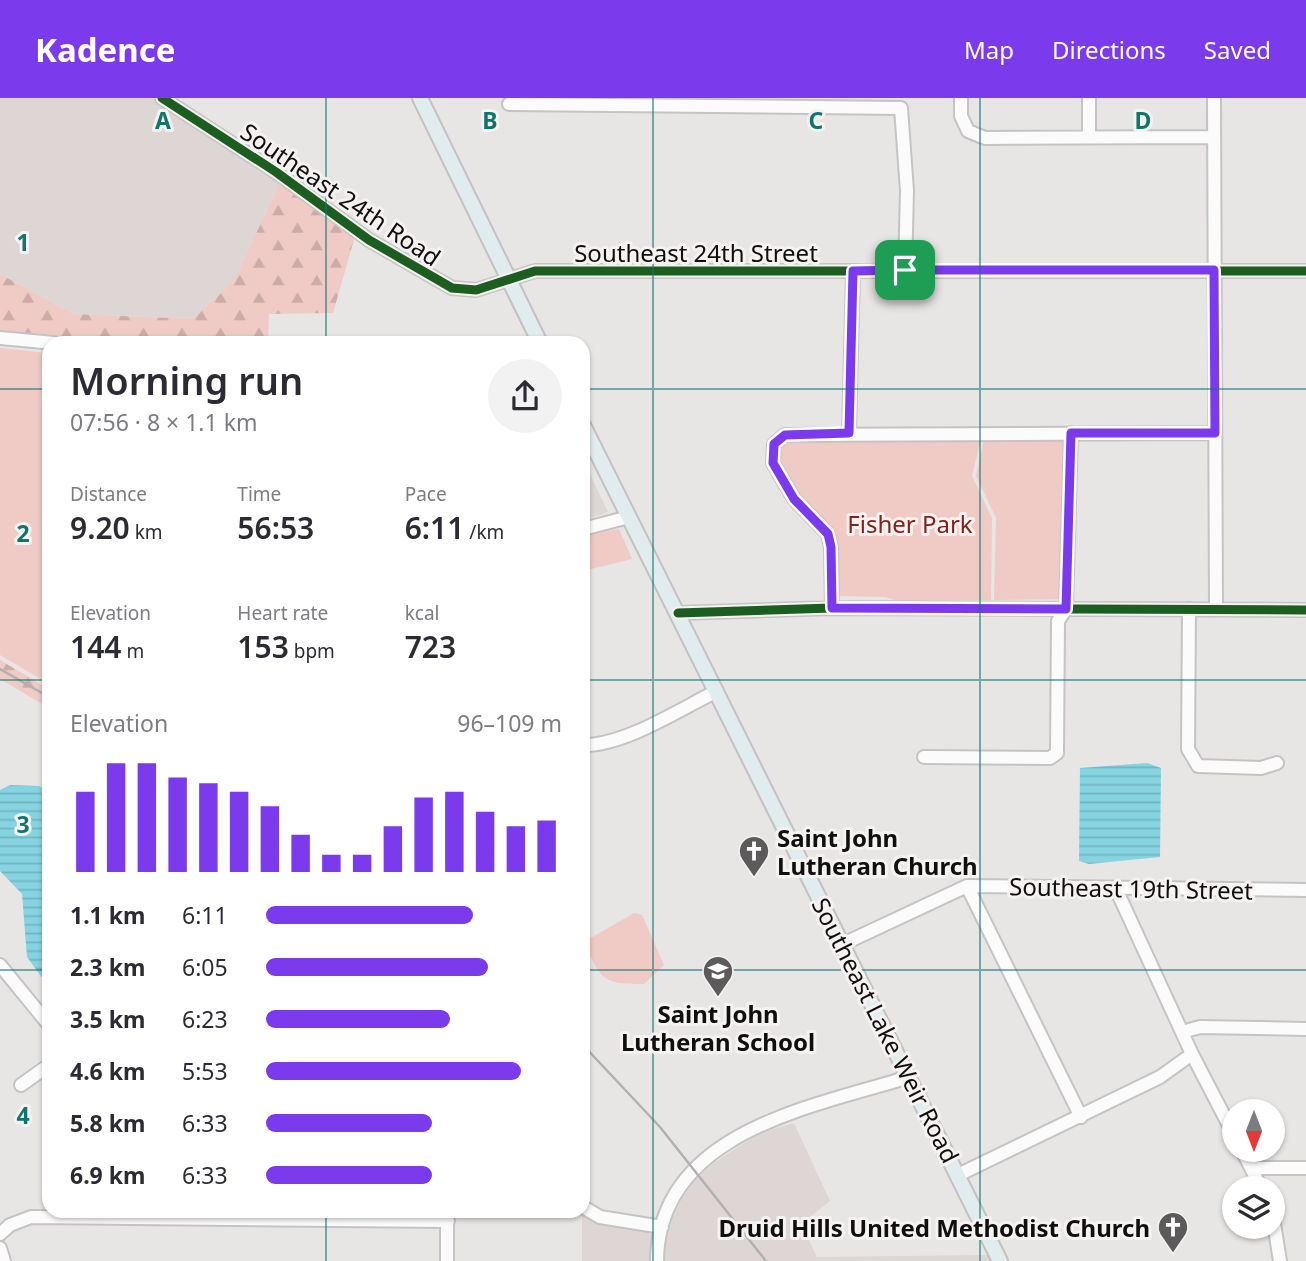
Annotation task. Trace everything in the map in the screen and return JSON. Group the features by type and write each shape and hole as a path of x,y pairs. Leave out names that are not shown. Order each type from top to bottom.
{"main road":[{"path":"420,98 536,336"},
{"name":"Southeast Lake Weir Road","path":"590,439 1000,1261"}],"street":[{"name":"Southeast 24th Road","path":"162,98 276,172 369,240 434,280 452,288 476,290 507,280"},
{"path":"961,98 961,116 968,131 985,138 1214,137"},
{"path":"1089,98 1089,137"},
{"path":"1214,98 1216,609"},
{"path":"509,104 901,108 907,191 905,270"},
{"name":"Southeast 24th Street","path":"507,280 535,271 1306,271"},
{"path":"849,433 853,271"},
{"path":"0,338 42,342"},
{"path":"924,757 1050,758 1057,752 1058,621 1066,609 1071,433"},
{"path":"832,608 831,547 828,534 794,499 773,463 774,444 785,435 1215,433"},
{"path":"590,527 629,517"},
{"path":"678,613 832,608 1306,610"},
{"path":"1189,609 1188,749 1191,759 1198,766 1261,768 1277,763"},
{"path":"590,745 627,735 717,691"},
{"path":"967,886 1081,1117"},
{"name":"Southeast 19th Street","path":"843,944 967,886 1306,890"},
{"path":"1116,889 1192,1054 1222,1112"},
{"path":"0,965 42,1016"},
{"path":"1182,1032 1200,1027 1306,1029"},
{"path":"958,1175 1160,1077 1192,1054"},
{"path":"21,1085 42,1070"},
{"path":"657,1261 668,1206 694,1167 715,1148 787,1115 908,1077"},
{"path":"1248,1162 1255,1176"},
{"path":"1251,1168 1306,1168"},
{"path":"590,1211 600,1217 662,1227"},
{"path":"0,1234 10,1225 32,1217 42,1217"},
{"path":"447,1218 447,1261"},
{"path":"1276,1239 1280,1261"},
{"path":"0,1248 4,1261"}],"shaded area":[{"path":"0,98 154,98 281,181 233,282 193,319 74,314 0,274"},
{"path":"590,475 608,512 590,518"},
{"path":"794,1123 830,1201 801,1224 817,1257 991,1255 995,1261 662,1261 662,1244 672,1208 694,1175 707,1163 709,1166 760,1133"},
{"path":"590,1213 601,1215 617,1227 656,1232 653,1261 582,1261 582,1218 590,1218"}],"green space":[{"path":"281,181 355,236 333,313 269,314 268,336 42,336 42,348 0,343 0,274 74,314 193,319 233,282"},
{"path":"0,348 42,352 42,680 0,655"},
{"path":"1073,434 1072,599 994,600 996,518 976,476 984,439"},
{"name":"Fisher Park","path":"981,438 972,476 992,518 991,600 899,601 885,597 837,596 837,545 796,496 777,458 781,443 789,440"},
{"path":"619,529 632,559 590,569 590,535"},
{"path":"0,660 42,685 42,704 0,679"},
{"path":"634,913 642,915 664,965 644,984 619,983 599,972 590,955 590,939"}],"water":[{"path":"1147,763 1161,768 1160,857 1089,864 1079,861 1080,768"},
{"path":"10,785 42,788 42,978 27,957 22,894 0,871 0,790"}],"railway":[{"path":"0,669 42,693"},
{"path":"590,1052 660,1127 766,1261"}],"cycle path":[{"path":"162,98 276,172 369,240 452,288 476,290 535,271 1306,271"},
{"path":"678,613 832,608 1306,610"}],"place":[{"name":"Saint John Lutheran Church","path":"754,878"},
{"name":"Saint John Lutheran School","path":"718,998"},
{"name":"Druid Hills United Methodist Church","path":"1173,1254"}],"route":[{"path":"905,270 1214,270 1215,433 1071,433 1066,609 832,608 831,547 828,534 810,519 794,499 773,463 774,444 785,435 849,433 853,271 905,270"}]}
